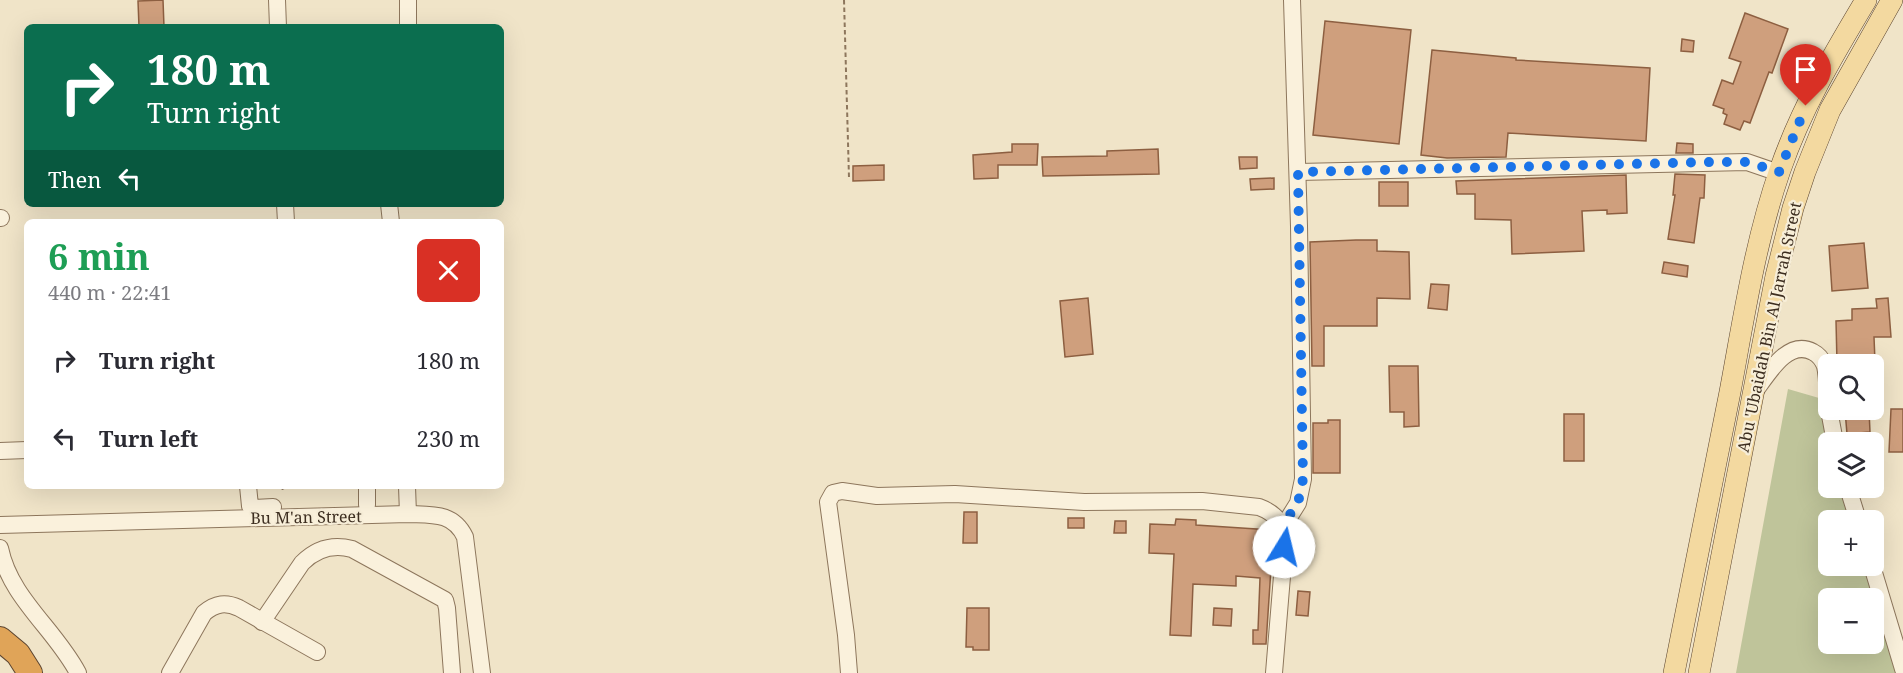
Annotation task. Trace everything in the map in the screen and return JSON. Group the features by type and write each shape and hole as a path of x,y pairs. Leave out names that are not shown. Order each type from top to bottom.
{"highway":[{"path":"0,639 18,654 30,673"}],"main road":[{"name":"Abu 'Ubaidah Bin Al Jarrah Street","path":"1674,673 1732,382 1752,268 1765,218 1779,172 1799,122 1821,76 1866,0"},
{"name":"Abu 'Ubaidah Bin Al Jarrah Street","path":"1699,673 1785,239 1805,172 1830,110 1892,0"}],"street":[{"path":"277,0 278,24"},
{"path":"408,0 408,24"},
{"path":"1282,526 1298,503 1303,479 1298,172 1292,0"},
{"path":"1298,172 1714,162 1747,162 1779,172"},
{"path":"1753,395 1785,354 1804,348 1818,355"},
{"path":"0,451 24,450"},
{"path":"248,489 248,503 252,508 387,504"},
{"path":"367,489 367,505"},
{"path":"407,489 408,514"},
{"path":"849,673 828,502 831,495 837,491 877,496 955,495 1084,502 1210,502 1267,510 1274,514 1282,526 1285,540 1274,673"},
{"name":"Bu M'an Street","path":"0,525 408,514 446,516 458,524 465,537 482,673"},
{"path":"262,622 302,563 310,555 323,549 343,547 352,549 445,600 452,673"},
{"path":"0,548 9,578 18,593 58,640 78,673"},
{"path":"1875,576 1903,669"},
{"path":"170,673 199,621 212,607 221,604 230,604 317,652"}],"path":[{"path":"844,0 849,178"}],"green space":[{"path":"1788,389 1818,398 1818,420 1826,420 1829,432 1818,432 1818,498 1849,498 1853,510 1818,510 1818,576 1872,576 1876,588 1818,588 1818,654 1884,654 1884,616 1901,673 1736,673"}],"building":[{"path":"163,0 164,24 139,24 138,1"},
{"path":"1745,13 1788,29 1750,123 1744,121 1740,130 1724,124 1727,115 1723,113 1724,109 1713,105 1722,80 1733,84 1741,62 1729,58"},
{"path":"1325,21 1411,30 1399,144 1313,135"},
{"path":"1682,39 1694,41 1693,52 1681,51"},
{"path":"1432,50 1516,58 1516,60 1650,68 1646,141 1508,133 1506,157 1447,158 1421,155"},
{"path":"1677,143 1693,144 1693,153 1676,153"},
{"path":"1012,144 1038,144 1037,165 998,165 998,178 974,179 973,155 1012,152"},
{"path":"1158,149 1159,174 1043,176 1042,157 1107,156 1107,151"},
{"path":"1239,157 1257,157 1257,168 1240,169"},
{"path":"884,165 884,180 853,181 853,166"},
{"path":"1675,174 1705,175 1704,198 1700,198 1694,243 1668,239 1675,195 1673,195"},
{"path":"1626,175 1627,213 1607,214 1607,210 1582,211 1584,251 1512,254 1511,220 1475,219 1475,194 1457,194 1456,181"},
{"path":"1274,178 1274,189 1251,190 1250,179"},
{"path":"1379,182 1408,182 1408,206 1379,206"},
{"path":"1377,240 1377,251 1409,252 1410,299 1377,298 1377,326 1324,326 1324,366 1312,366 1310,242"},
{"path":"1864,243 1868,288 1832,291 1829,246"},
{"path":"1664,262 1688,266 1687,277 1662,273"},
{"path":"1431,284 1449,285 1447,310 1428,308"},
{"path":"1088,298 1093,354 1065,357 1060,301"},
{"path":"1888,298 1891,337 1874,337 1875,354 1837,354 1836,321 1852,320 1852,309 1877,308 1876,299"},
{"path":"1389,366 1418,366 1419,426 1404,427 1404,412 1390,412"},
{"path":"1891,409 1903,409 1903,452 1889,452"},
{"path":"1564,414 1584,414 1584,461 1564,461"},
{"path":"1328,420 1340,420 1340,473 1313,473 1313,423 1328,423"},
{"path":"1846,420 1869,420 1870,432 1847,432"},
{"path":"964,512 977,512 977,543 963,543"},
{"path":"1068,518 1084,518 1084,528 1068,528"},
{"path":"1176,519 1196,520 1196,525 1272,530 1274,550 1266,644 1253,644 1253,630 1258,630 1260,578 1236,576 1236,586 1193,584 1191,636 1170,635 1174,554 1149,553 1150,524 1175,525"},
{"path":"1115,521 1126,521 1126,533 1114,533"},
{"path":"1298,591 1310,592 1308,616 1296,615"},
{"path":"967,608 989,608 989,650 973,650 973,647 966,647"},
{"path":"1214,608 1232,609 1231,626 1213,625"}],"route":[{"path":"1284,547 1282,526 1298,503 1303,479 1298,172 1714,162 1747,162 1779,172 1806,106"}]}
